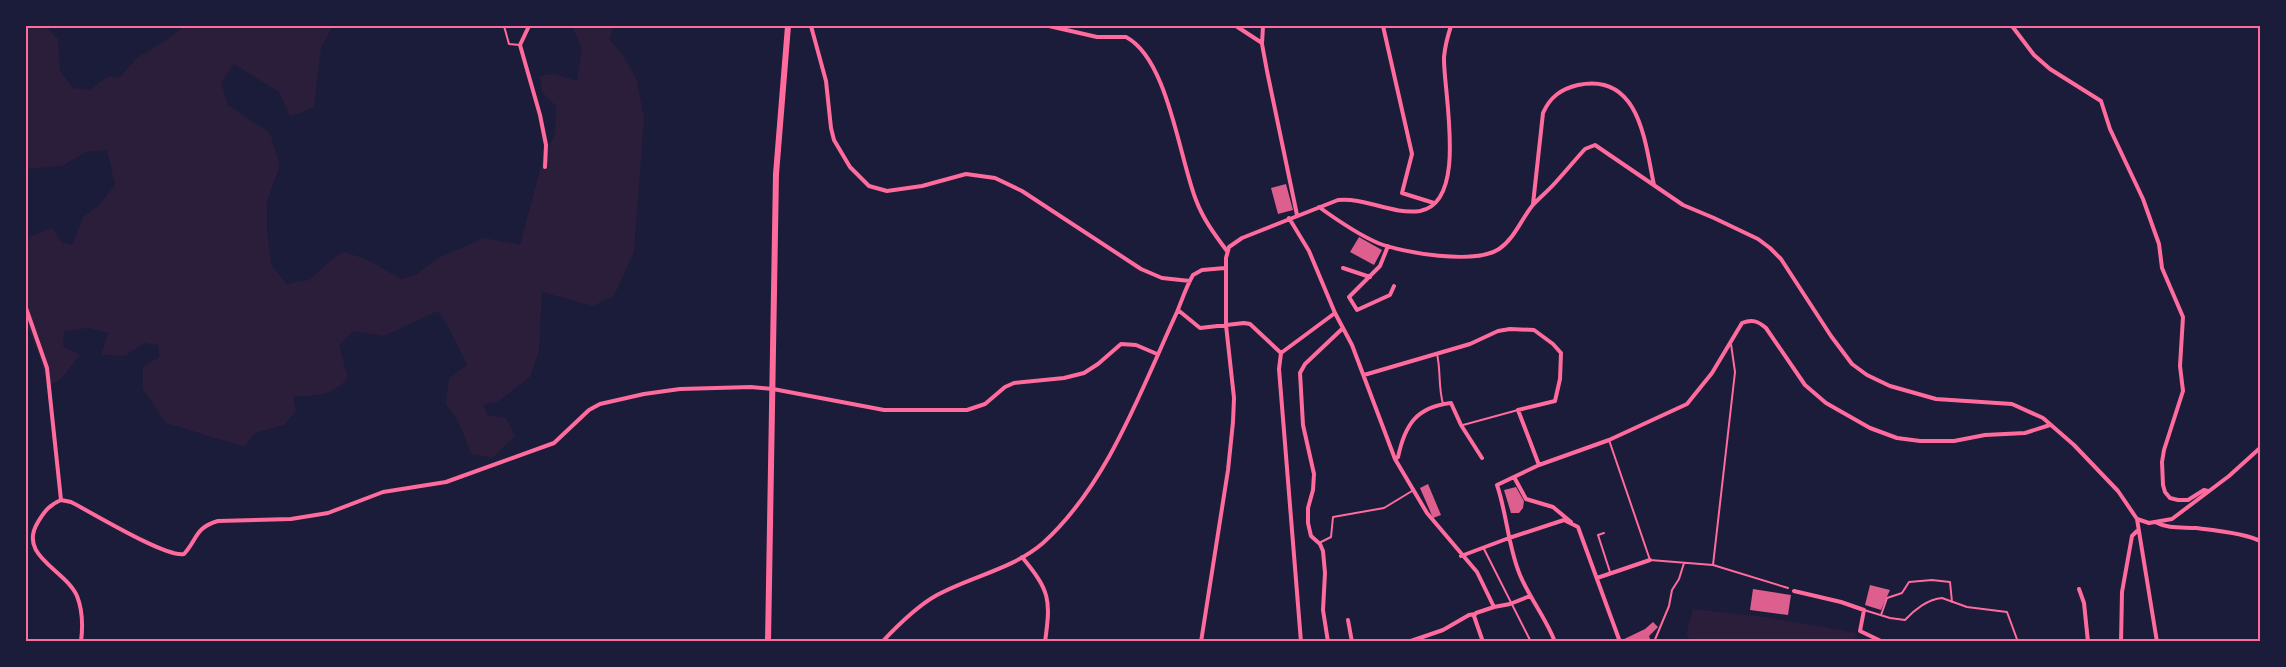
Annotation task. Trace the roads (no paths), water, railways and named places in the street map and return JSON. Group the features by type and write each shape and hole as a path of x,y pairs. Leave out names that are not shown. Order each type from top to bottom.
{"main road":[{"path":"768,642 777,156 788,26"}],"street":[{"path":"529,26 520,45 540,115 546,145 545,167"},
{"path":"811,26 828,86 834,140 850,167 869,186 887,191 929,184 958,176 976,174 991,177 1022,191 1141,269 1162,278 1190,281"},
{"path":"1049,26 1097,37 1126,37 1140,49 1162,86 1197,204 1227,251"},
{"path":"1236,26 1263,44"},
{"path":"1263,26 1263,44 1297,215"},
{"path":"1383,26 1412,154 1402,193 1434,203"},
{"path":"1201,642 1230,462 1233,422 1234,398 1226,326 1227,251 1238,240 1289,218 1344,200 1417,211 1428,208 1434,203 1444,189 1448,173 1449,141 1444,57 1451,26"},
{"path":"2012,26 2034,55 2049,69 2100,101 2110,129 2143,199 2159,244 2162,268 2174,291 2183,317 2180,366 2183,391 2167,436 2162,462 2165,492 2170,498 2188,500 2204,490 2209,491"},
{"path":"1533,204 1543,113 1548,102 1557,94 1568,88 1587,84 1604,85 1625,96 1632,104 1640,124 1655,186"},
{"path":"1319,207 1375,242 1388,246 1469,258 1485,256 1498,250 1508,241 1533,204 1585,149 1595,145 1683,205 1758,239 1770,248 1781,259 1852,364 1868,375 1890,386 1936,399 2012,404 2051,424 2118,491 2137,519 2137,531 2157,642"},
{"path":"1289,218 1309,251 1364,375 1395,459 1412,491 1433,521 1477,572 1494,607"},
{"path":"1388,246 1380,266 1349,297 1357,310 1390,295 1394,286"},
{"path":"882,642 935,596 1022,557 1058,528 1095,481 1138,397 1190,281 1198,271 1225,268"},
{"path":"1343,268 1371,277"},
{"path":"26,308 47,368 61,500"},
{"path":"1178,310 1200,328 1250,324 1281,353"},
{"path":"1281,353 1335,313"},
{"path":"1555,640 1519,573 1497,485 1539,465 1610,440 1687,404 1713,374 1742,323 1752,320 1759,322 1777,342 1805,385 1826,404 1870,428 1898,438 1920,441 1954,441 1985,435 2025,433 2051,424"},
{"path":"1328,642 1323,610 1325,570 1322,548 1311,536 1308,523 1308,508 1314,479 1304,425 1300,373 1305,364 1342,328"},
{"path":"1364,375 1470,344 1504,330 1525,329 1539,332 1561,353 1556,401 1518,410 1539,465"},
{"path":"81,642 83,627 77,596 68,582 37,552 32,538 33,531 45,510 61,500 71,502 158,548 179,555 184,554 195,535 209,524 218,521 291,519 328,513 375,495 446,482 546,447 554,443 589,410 600,404 680,389 733,386 773,389 884,410 967,410 985,404 1005,387 1014,383 1064,378 1084,373 1121,344 1136,345 1157,354"},
{"path":"1281,353 1279,388 1301,642"},
{"path":"1395,459 1398,457 1406,429 1412,421 1420,414 1451,403 1461,425 1482,458"},
{"path":"2137,519 2149,523 2172,519 2260,448"},
{"path":"1514,477 1526,499 1553,507 1578,527 1620,642"},
{"path":"1461,556 1564,520 1578,527"},
{"path":"2154,522 2163,527 2197,528 2250,537 2260,541"},
{"path":"2121,642 2122,592 2133,536 2137,531"},
{"path":"1022,557 1038,577 1047,594 1048,615 1045,642"},
{"path":"1597,578 1650,560"},
{"path":"2079,589 2084,603 2088,642"},
{"path":"1794,591 1864,610 1860,631 1883,642"},
{"path":"1408,642 1443,630 1469,615 1530,596"},
{"path":"1475,614 1483,642"},
{"path":"1348,620 1352,642"}],"lane":[{"path":"504,26 509,44 520,45"},
{"path":"1713,565 1736,372 1731,344"},
{"path":"1437,353 1441,368 1438,387 1443,404"},
{"path":"1461,425 1518,410"},
{"path":"1610,440 1650,560 1713,565 1788,588"},
{"path":"1319,543 1331,537 1333,517 1383,508 1412,491"},
{"path":"1605,534 1598,535 1610,574"},
{"path":"1483,547 1531,642"},
{"path":"1654,642 1670,606 1672,590 1679,579 1684,562"},
{"path":"1881,615 1887,598 1902,593 1909,582 1932,580 1950,582 1952,602"},
{"path":"1864,610 1905,620 1932,600 1942,598 1967,608 2007,612 2018,642"},
{"path":"1546,642 1555,640"}]}
